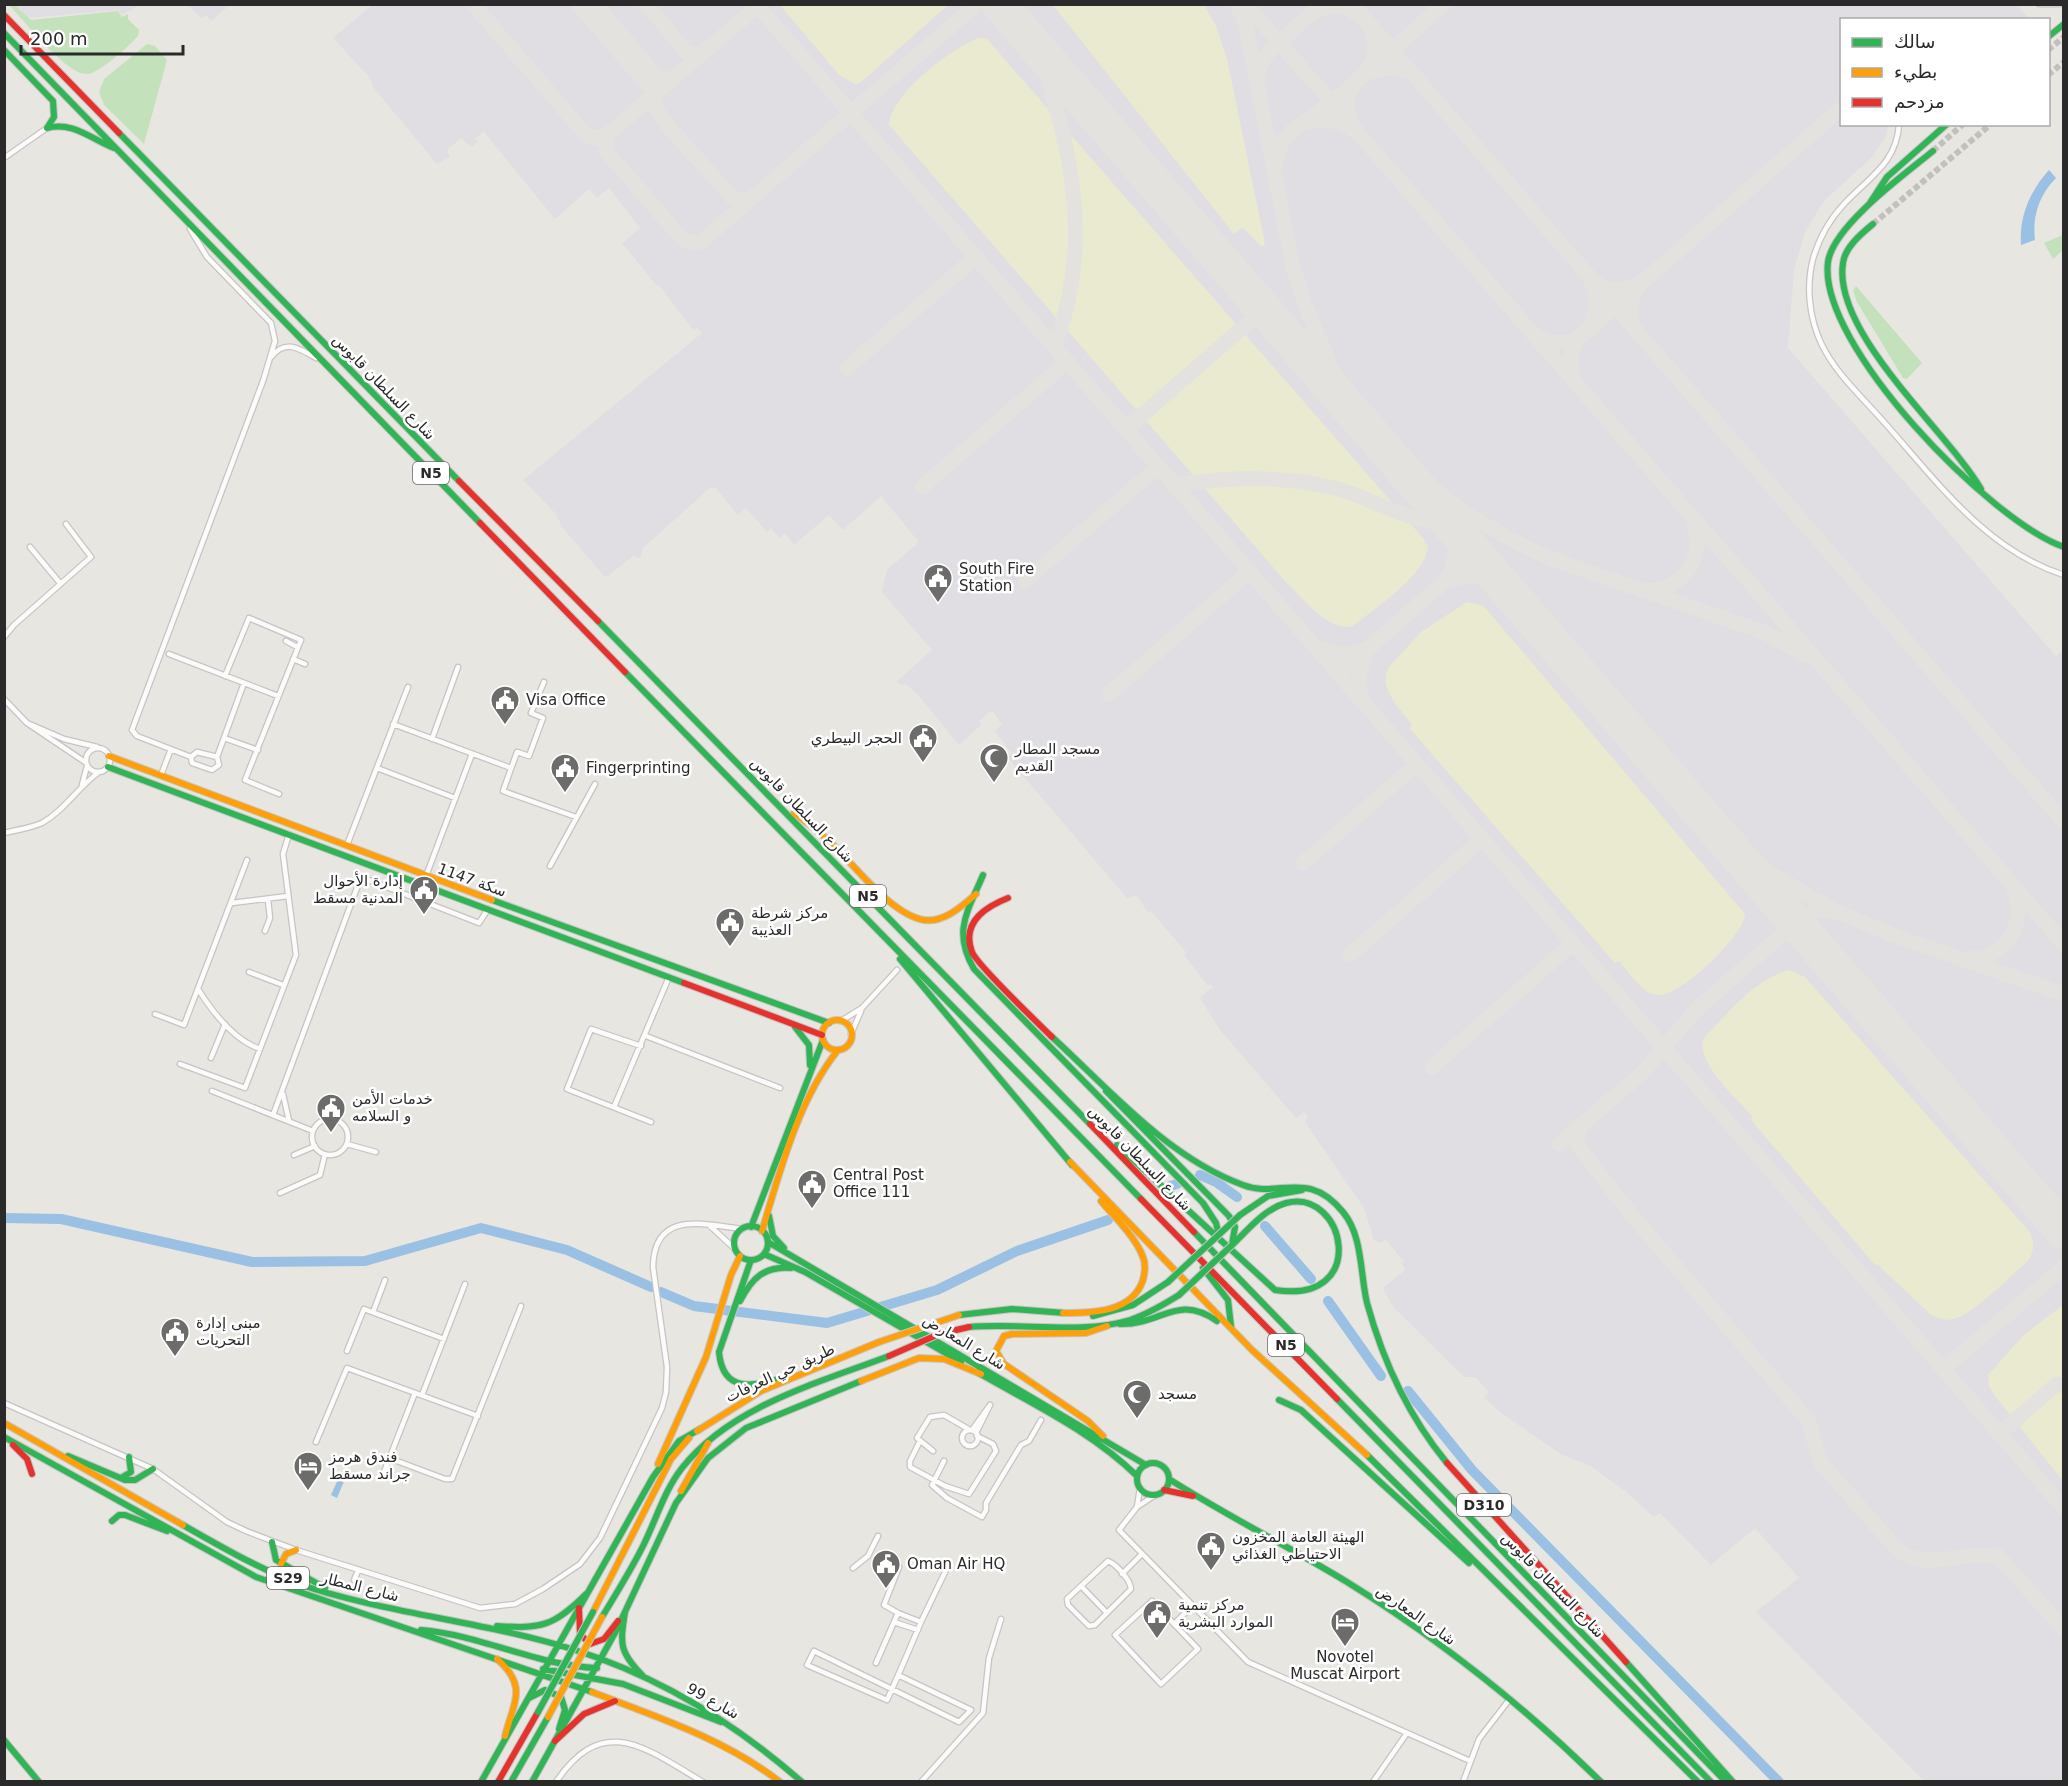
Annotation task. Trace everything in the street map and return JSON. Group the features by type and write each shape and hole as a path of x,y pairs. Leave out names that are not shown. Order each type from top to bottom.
{"main road":[{"name":"شارع السلطان قابوس","path":"4,15 394,416 772,796 1726,1782"},
{"path":"2050,36 2064,24"},
{"name":"شارع السلطان قابوس","path":"4,33 321,361 1711,1782"},
{"path":"4,50 51,98 55,112 47,128"},
{"path":"47,128 56,124 70,124 102,144 115,149"},
{"path":"1864,211 1887,177 1945,126"},
{"path":"1933,151 1864,211 1836,240 1827,263 1827,282 1832,302 1881,384 1941,456 1965,479 1981,489 2036,534 2064,547"},
{"path":"1873,224 1853,243 1845,257 1841,277 1846,297 1876,351 1981,489"},
{"name":"سكة 1147","path":"110,756 426,876 829,1023"},
{"name":"سكة 1147","path":"108,767 669,977 790,1023 822,1038"},
{"path":"772,796 823,835 892,902 912,918 939,919 952,914 976,894"},
{"path":"983,876 964,917 961,933 966,957 974,969 1076,1064 1179,1153 1244,1186 1286,1188"},
{"path":"1008,898 989,904 971,924 969,940 972,954 1051,1036 1203,1203 1216,1223 1219,1235"},
{"path":"859,910 1070,1161 1144,1259 1145,1274 1140,1287 1124,1303 1095,1313 1063,1313"},
{"path":"750,1227 822,1038 829,1023 841,1021 848,1026 851,1034 847,1047 838,1050 827,1061 816,1084 768,1208 762,1231"},
{"path":"790,1023 807,1038 811,1053 810,1070"},
{"path":"822,1038 829,1048 838,1050"},
{"path":"1076,1064 1233,1222 1236,1235 1232,1245"},
{"name":"طريق حي العرفات","path":"511,1782 643,1545 673,1482 694,1453 712,1436 736,1420 939,1334 969,1327 1014,1323 1107,1326 1147,1315 1190,1286 1232,1245 1272,1210 1290,1202 1310,1205 1321,1211 1336,1228 1341,1252 1331,1276 1320,1286 1306,1292 1284,1293 1268,1286 1159,1182 1070,1103"},
{"path":"1070,1161 1252,1350"},
{"name":"طريق حي العرفات","path":"498,1782 593,1612 671,1459 700,1429 749,1399 808,1371 879,1342 959,1315 1012,1309 1108,1314 1141,1301 1168,1282 1240,1215 1268,1196 1286,1188"},
{"name":"D310","path":"1286,1188 1311,1189 1334,1203 1350,1222 1362,1284 1377,1335 1398,1389 1424,1432 1448,1465 1733,1782"},
{"path":"768,1208 773,1236 794,1256"},
{"path":"750,1227 762,1231 768,1242 764,1254 751,1260 740,1256 735,1249 735,1240 742,1229 750,1227"},
{"name":"شارع المعارض","path":"768,1242 1146,1465"},
{"path":"1182,1242 1229,1302 1233,1313 1231,1326"},
{"name":"شارع المعارض","path":"764,1254 805,1272 857,1300 1083,1435 1118,1458 1137,1476"},
{"path":"653,1478 706,1357 731,1275 740,1256"},
{"path":"751,1260 730,1317 718,1362 730,1380 739,1385 754,1385 808,1371"},
{"path":"730,1317 748,1286 762,1271 775,1267 805,1272"},
{"path":"1120,1324 1138,1324 1181,1308 1192,1308 1209,1314 1348,1436 1406,1491 1529,1618"},
{"path":"1107,1326 1086,1333 1012,1334 1004,1336 996,1351 1004,1364 1088,1421 1112,1444"},
{"path":"676,1503 708,1458 737,1434 772,1416 919,1358 944,1359 981,1374"},
{"path":"1279,1400 1301,1410 1318,1425 1529,1618 1698,1782"},
{"name":"شارع المطار","path":"4,1424 269,1570 310,1588 557,1645 599,1665"},
{"path":"481,1782 541,1671 653,1478 679,1441 700,1429"},
{"path":"532,1782 599,1665 688,1474 712,1436"},
{"path":"5,1437 27,1459 32,1474"},
{"name":"شارع المطار","path":"5,1437 265,1582 322,1603 541,1671 585,1690"},
{"path":"35,1442 120,1478 135,1480 153,1469"},
{"path":"120,1478 126,1478 131,1472 129,1457"},
{"path":"1146,1465 1161,1466 1167,1472 1168,1479 1164,1490 1155,1495 1146,1493 1140,1488 1137,1476 1146,1465"},
{"name":"شارع المعارض","path":"1168,1479 1356,1588 1424,1634 1509,1700 1558,1741 1601,1782"},
{"name":"شارع المعارض","path":"1164,1490 1196,1497"},
{"path":"112,1521 119,1515 125,1515 157,1529 173,1532"},
{"path":"272,1542 274,1557 281,1564 338,1595"},
{"path":"281,1564 286,1554 296,1550"},
{"path":"482,1627 547,1628 563,1618 586,1594"},
{"path":"579,1608 579,1633 585,1642 590,1644 604,1639 625,1612"},
{"path":"625,1612 621,1637 623,1655 647,1680"},
{"path":"410,1629 455,1633 580,1669 599,1665"},
{"path":"492,1655 511,1671 518,1686 505,1737"},
{"name":"99 شارع","path":"599,1665 647,1680 735,1727 771,1753 802,1782"},
{"path":"541,1671 592,1678 654,1694 735,1727"},
{"path":"524,1702 542,1690 552,1691 561,1697 565,1710 555,1741"},
{"name":"S29","path":"585,1690 699,1734 744,1757 780,1782"},
{"path":"555,1741 584,1714 615,1701"},
{"path":"4,1740 39,1782"}],"street":[{"path":"2039,4 2060,4"},
{"path":"1899,126 1898,140 1889,160 1839,210 1818,244 1811,268 1810,287 1811,307 1817,332 1836,367 1962,510 1987,533 2016,554 2064,575"},
{"path":"5,157 47,128"},
{"path":"188,224 207,256 272,325 275,336 269,359 172,629 133,728 137,736 191,757"},
{"path":"269,359 279,348 289,346 321,361"},
{"path":"4,637 14,625 91,557 66,524"},
{"path":"30,547 60,584"},
{"path":"225,676 249,618 301,640 245,780 279,794"},
{"path":"286,641 297,647"},
{"path":"169,654 278,696"},
{"path":"293,659 305,664"},
{"path":"432,739 458,667"},
{"path":"543,682 531,713 543,718 529,756 517,752 503,790 576,817"},
{"path":"191,757 192,763 210,770 219,765 217,757 244,683"},
{"path":"347,845 408,687"},
{"path":"4,699 27,723 99,772"},
{"path":"4,833 40,824 65,806 82,785 108,767 110,756 105,749 64,739 27,723"},
{"path":"393,724 511,768"},
{"path":"224,738 258,750"},
{"path":"82,785 89,750 97,747"},
{"path":"161,775 171,749"},
{"path":"191,757 197,752 217,757"},
{"path":"426,876 472,754"},
{"path":"377,768 455,798"},
{"path":"550,866 595,784"},
{"path":"180,1064 245,1088 296,955 283,854 289,834"},
{"path":"155,1014 184,1025 247,860"},
{"path":"273,1115 283,1094 361,878 479,923 488,909"},
{"path":"232,903 288,896"},
{"path":"266,931 270,918 268,900"},
{"path":"841,1021 862,1008 897,970"},
{"path":"249,972 283,985"},
{"path":"614,1107 646,1036 669,977"},
{"path":"198,989 244,1044 260,1049"},
{"path":"851,1034 862,1008"},
{"path":"211,1058 225,1024"},
{"path":"641,1046 591,1029 567,1089 651,1122"},
{"path":"646,1036 780,1088"},
{"path":"212,1091 314,1131"},
{"path":"283,1094 289,1121"},
{"path":"336,1120 345,1127 347,1144 335,1154 325,1154 315,1146 314,1131 320,1122 336,1120"},
{"path":"347,1144 376,1152"},
{"path":"294,1155 315,1146"},
{"path":"280,1193 320,1175 325,1154"},
{"path":"4,1402 153,1469 227,1522 272,1542 480,1608 515,1604 543,1589 580,1564 600,1538 662,1408 667,1367 653,1267 656,1246 667,1231 676,1226 694,1222 742,1229"},
{"path":"709,1225 735,1249"},
{"path":"373,1312 385,1280"},
{"path":"422,1395 465,1284"},
{"path":"389,1458 445,1479 452,1479 521,1306"},
{"path":"348,1351 364,1309 444,1339"},
{"path":"316,1442 347,1368 478,1416"},
{"path":"384,1472 415,1393"},
{"path":"990,1405 974,1432 986,1406 990,1405"},
{"path":"919,1443 909,1465 964,1494 973,1491 996,1451 993,1444 944,1414 936,1415 926,1421 916,1438 919,1443 933,1451"},
{"path":"945,1461 933,1479 932,1485 947,1498 981,1517 986,1510 986,1503 1021,1444 1029,1440 1041,1420"},
{"path":"1137,1507 1140,1488"},
{"path":"1155,1495 1137,1507 1119,1530 1248,1662 1259,1669 1470,1761"},
{"path":"853,1568 868,1556 878,1536"},
{"path":"1122,1574 1143,1554"},
{"path":"1108,1561 1130,1583 1131,1590 1092,1626 1086,1624 1067,1602 1081,1586 1108,1561"},
{"path":"899,1567 884,1605 921,1622"},
{"path":"898,1675 971,1710 959,1722 892,1689 814,1651 807,1665 887,1700 892,1689 898,1675 918,1630 921,1622 947,1568"},
{"path":"354,1580 358,1570"},
{"path":"1081,1586 1107,1613"},
{"path":"1152,1601 1174,1624 1198,1649 1161,1684 1115,1635 1152,1601"},
{"path":"1174,1624 1193,1605"},
{"path":"876,1663 898,1613"},
{"path":"921,1782 983,1713 990,1658 1001,1619"},
{"path":"894,1622 918,1630"},
{"path":"1463,1782 1470,1761 1489,1723 1509,1700"},
{"path":"1373,1782 1407,1733"},
{"path":"556,1782 575,1756 595,1744 627,1742 663,1758 703,1782"}],"shaded area":[{"path":"134,4 136,7 122,15 118,10 29,18 16,5"},
{"path":"373,4 2017,5 2028,18 1840,18 1840,126 1888,126 1886,136 1872,157 1824,201 1805,232 1794,270 1788,348 2056,656 2063,650 2063,1781 1924,1781 1756,1612 1799,1578 1755,1528 1711,1565 1660,1513 1654,1517 1625,1491 1592,1467 1561,1454 1501,1413 1484,1398 1489,1392 1475,1377 1464,1377 1394,1308 1383,1288 1405,1270 1402,1264 1404,1262 1386,1240 1381,1243 1374,1240 1364,1208 1305,1122 1308,1117 1304,1112 1296,1118 1220,1030 1200,998 1213,987 1210,984 1208,986 1184,955 1186,952 1150,910 1148,912 1136,895 1127,898 1007,757 1011,752 995,731 1002,724 993,712 990,711 979,721 981,725 959,745 919,696 905,683 901,685 897,681 932,650 882,592 887,570 919,542 881,496 843,530 829,515 794,545 785,533 779,538 771,528 767,532 746,508 738,515 716,488 710,488 643,548 639,558 633,556 608,576 604,576 562,527 556,514 523,480 702,333 697,328 694,331 659,285 657,286 622,243 640,228 609,188 597,198 589,189 555,219 484,132 476,138 474,136 478,142 471,147 461,138 447,150 450,156 437,164 373,87 370,78 333,38"},
{"path":"187,5 230,5 211,21 206,15 201,18"}],"green space":[{"path":"9,5 15,5 31,20 118,11 122,17 128,14 128,19 139,30 138,36 106,65 92,73 78,72 57,57"},
{"path":"147,44 155,46 167,60 144,144 104,105 99,92 104,79"},
{"path":"2063,235 2063,250 2053,259 2044,243"},
{"path":"1856,286 1922,363 1907,379 1903,378 1857,302 1853,291"}],"sand":[{"path":"780,5 948,5 856,84 840,76"},
{"path":"1053,5 1204,5 1216,26 1227,59 1265,244 1262,247 1242,227 1234,234"},
{"path":"979,38 987,39 1423,538 1428,547 1425,558 1418,569 1398,591 1353,626 1334,624 1325,619 1286,582 889,125 900,99 911,86 953,52"},
{"path":"1467,602 1482,605 1487,610 1745,914 1742,924 1722,950 1693,977 1666,994 1656,995 1645,990 1619,961 1615,963 1410,729 1412,724 1396,705 1388,690 1386,675 1389,667 1421,632"},
{"path":"1789,970 1805,977 2029,1231 2033,1246 2029,1260 1982,1302 1963,1315 1948,1320 1931,1315 1877,1264 1875,1265 1751,1120 1753,1117 1710,1067 1702,1046 1705,1037 1754,989 1777,974"},
{"path":"2063,1305 2063,1481 1995,1396 1989,1386 1988,1375 2024,1335"}],"water":[{"path":"2049,170 2056,178 2045,192 2038,207 2034,231 2035,240 2021,245 2022,224 2027,204 2036,186"},
{"path":"339,1477 345,1479 337,1498 331,1495"}],"waterway":[{"path":"1200,1175 1216,1182 1237,1197"},
{"path":"1170,1186 1177,1184"},
{"path":"4,1218 61,1219 252,1262 365,1261 481,1228 567,1250 651,1287"},
{"path":"724,1310 827,1323 937,1290 1017,1251 1108,1220"},
{"path":"1265,1226 1311,1279"},
{"path":"661,1292 694,1306 718,1309"},
{"path":"1328,1301 1381,1376"},
{"path":"1408,1391 1472,1470 1779,1782"}],"taxiway":[{"path":"473,4 587,136 593,138 607,135 758,6"},
{"path":"578,4 647,84 660,88 655,97 655,106 678,137 732,197 740,201 749,200"},
{"path":"595,4 659,79 671,79"},
{"path":"646,4 688,54 701,54"},
{"path":"756,4 2064,1508"},
{"path":"607,135 606,151 678,234 688,242 702,241 977,4"},
{"path":"1016,4 1040,44 1077,95"},
{"path":"1237,4 1246,27 1292,263 1304,302 1332,369 1377,440"},
{"path":"1246,4 2064,944"},
{"path":"1352,4 2064,822"},
{"path":"1385,56 1444,4"},
{"path":"1258,76 1261,63 1272,49 1305,19 1321,9 1339,6 1350,9 1367,23 1372,33 1375,44 1374,55 1369,66 1345,92 1292,131 1282,142 1275,164"},
{"path":"1038,50 1069,161 1074,198 1073,271 1066,309 1054,347"},
{"path":"1352,123 1348,109 1348,97 1353,86 1361,78 1383,69 1409,72"},
{"path":"1586,332 1839,110"},
{"path":"1304,124 1329,121 1353,130"},
{"path":"847,368 976,257"},
{"path":"1536,335 1551,341 1564,342 1586,331 1593,320 1596,307 1595,293 1590,279 1602,287 1615,290 1629,288 1642,282 1631,304 1634,329"},
{"path":"1126,429 1263,310"},
{"path":"1574,377 1571,356 1580,336"},
{"path":"922,487 1067,362"},
{"path":"1386,451 1466,513 1532,550 1766,633 1806,656"},
{"path":"1025,581 1158,467"},
{"path":"1174,485 1214,480 1274,479 1314,484 1344,491 1411,517 1452,526 1455,555 1446,581 1473,575 1505,588"},
{"path":"1645,590 1670,585 1681,578 1688,569 1697,547 1697,534 1693,521"},
{"path":"1339,674 1476,554"},
{"path":"1109,694 1249,572"},
{"path":"1318,648 1343,655 1364,650"},
{"path":"1362,699 1358,680 1366,653"},
{"path":"1303,863 1416,765"},
{"path":"1705,818 1770,873 1833,910 1895,936 2064,994"},
{"path":"1350,955 1482,839"},
{"path":"1966,959 1980,958 1992,953 2010,938 2017,916 2014,890"},
{"path":"1559,1144 1642,1073 1697,1009 1795,923 1816,911 1833,910"},
{"path":"1432,1067 1572,944"},
{"path":"1582,1125 1577,1136 1578,1146 1634,1218 1808,1420 1821,1463 1897,1549 1921,1560 1973,1555 1999,1557 2064,1629"},
{"path":"1943,1369 2064,1267"},
{"path":"1999,1434 2057,1384 2064,1385"}],"runway":[{"path":"999,4 2064,1232"}],"tunnel":[{"path":"2050,48 2064,37"},
{"path":"2050,73 2064,62"},
{"path":"1933,151 1961,126"},
{"path":"1873,224 1989,126"}],"traffic: fast":[{"path":"2050,35 2064,24"},
{"path":"4,33 480,523"},
{"path":"4,50 53,101 54,117 47,128"},
{"path":"47,128 56,126 74,129 114,148"},
{"path":"1870,203 1887,177 1945,126"},
{"path":"119,133 459,481"},
{"path":"1933,151 1872,202 1843,233 1833,248 1828,262 1832,297 1850,338 1879,382 1915,426 1954,467 1995,503 2032,531 2064,547"},
{"path":"1873,224 1850,246 1844,257 1844,290 1855,320 1896,381 1981,489"},
{"path":"598,621 1090,1124"},
{"path":"625,672 1141,1199"},
{"path":"108,767 684,983"},
{"path":"983,875 968,911 963,932 967,956 974,969 1203,1203 1216,1223 1219,1235"},
{"path":"492,900 829,1023"},
{"path":"900,959 1072,1165"},
{"path":"795,1027 809,1045 810,1065"},
{"path":"1051,1036 1141,1120 1189,1158 1243,1185 1269,1189 1293,1187 1317,1191 1330,1199 1343,1212 1358,1244 1367,1303 1389,1367 1421,1427 1447,1463"},
{"path":"751,1227 823,1040"},
{"path":"1106,1091 1229,1216 1235,1227 1232,1244"},
{"path":"1117,1145 1275,1290 1305,1290 1326,1280 1336,1265 1339,1246 1334,1227 1323,1212 1306,1203 1286,1203 1278,1206 1257,1221 1232,1245"},
{"path":"1240,1215 1268,1196 1302,1190"},
{"path":"1168,1282 1240,1215"},
{"path":"769,1216 773,1236 784,1248"},
{"path":"751,1226 763,1231 768,1243 763,1255 751,1260 739,1255 734,1243 739,1231 751,1226"},
{"path":"1194,1232 1726,1782"},
{"path":"768,1242 1146,1465"},
{"path":"1179,1295 1232,1245"},
{"path":"764,1254 805,1272 961,1362"},
{"path":"751,1260 719,1352 722,1366 727,1376 735,1382 744,1384 755,1384 790,1376"},
{"path":"740,1301 754,1280 766,1271 791,1268"},
{"path":"1203,1268 1228,1300 1231,1326"},
{"path":"1093,1316 1133,1305 1168,1282"},
{"path":"969,1327 1091,1327 1111,1324 1143,1315 1179,1295"},
{"path":"959,1315 1012,1309 1065,1313"},
{"path":"1120,1324 1135,1323 1180,1310 1203,1313 1217,1321"},
{"path":"602,1617 648,1536 670,1486 682,1468 702,1446 750,1412 777,1399 889,1356"},
{"path":"977,1372 1081,1432 1137,1476"},
{"path":"532,1782 616,1631 676,1503 708,1458 746,1428 861,1381"},
{"path":"1337,1399 1711,1782"},
{"path":"1279,1400 1301,1410 1469,1563"},
{"path":"481,1782 653,1477 679,1441 700,1429"},
{"path":"4,1437 256,1577 592,1692"},
{"path":"1367,1455 1698,1782"},
{"path":"68,1456 125,1480 135,1480 153,1469"},
{"path":"121,1478 131,1472 129,1457"},
{"path":"1153,1463 1164,1468 1169,1479 1164,1490 1153,1495 1142,1490 1137,1479 1142,1468 1153,1463"},
{"path":"1169,1479 1347,1582 1415,1627 1511,1700 1601,1782"},
{"path":"112,1521 119,1515 125,1515 167,1531"},
{"path":"183,1525 263,1568 314,1589 379,1606 543,1641 606,1661 667,1688 696,1704 751,1741 802,1782"},
{"path":"272,1542 276,1560 325,1588"},
{"path":"497,1626 525,1627 546,1623 565,1613 586,1594"},
{"path":"538,1712 593,1612"},
{"path":"625,1612 622,1632 623,1647 629,1660 643,1676"},
{"path":"421,1630 466,1638 553,1662 597,1668"},
{"path":"1626,1662 1733,1782"},
{"path":"543,1669 623,1684 721,1722"},
{"path":"529,1698 545,1690 561,1697 565,1710 559,1729"},
{"path":"511,1782 548,1717"},
{"path":"4,1740 39,1782"}],"traffic: slow":[{"path":"109,756 492,900"},
{"path":"794,813 828,841 887,900 912,916 924,920 939,919 952,913 976,894"},
{"path":"837,1020 843,1021 851,1029 852,1035 851,1041 843,1049 837,1050 831,1049 823,1041 822,1035 823,1029 831,1021 837,1020"},
{"path":"762,1231 783,1161 801,1113 824,1070 838,1050"},
{"path":"1070,1162 1252,1350 1367,1455"},
{"path":"1063,1313 1098,1311 1120,1305 1138,1291 1143,1280 1145,1262 1139,1249 1101,1201"},
{"path":"658,1464 706,1357 731,1275 740,1256"},
{"path":"879,1342 959,1315"},
{"path":"1103,1436 1088,1421 1004,1364 996,1351 1004,1336 1012,1334 1086,1333 1107,1326"},
{"path":"697,1431 761,1391 879,1342"},
{"path":"861,1381 919,1358 944,1359 981,1374"},
{"path":"4,1423 183,1525"},
{"path":"593,1612 671,1459 689,1438"},
{"path":"681,1491 708,1443"},
{"path":"281,1564 286,1554 296,1550"},
{"path":"548,1717 602,1617"},
{"path":"497,1659 507,1669 516,1686 515,1703 505,1736"},
{"path":"592,1692 666,1720 713,1741 737,1753 780,1782"}],"traffic: jam":[{"path":"4,15 119,133"},
{"path":"459,481 598,621"},
{"path":"480,523 625,672"},
{"path":"1008,898 984,911 972,925 969,942 972,952 996,981 1052,1037"},
{"path":"684,983 822,1035"},
{"path":"1090,1124 1194,1232"},
{"path":"1141,1199 1337,1399"},
{"path":"889,1356 939,1334 969,1327"},
{"path":"13,1445 27,1459 32,1474"},
{"path":"1447,1463 1626,1662"},
{"path":"1164,1490 1193,1496"},
{"path":"579,1608 580,1634 590,1644 604,1639 618,1621"},
{"path":"555,1741 584,1714 615,1701"},
{"path":"498,1782 538,1712"}],"place":[{"name":"South Fire Station","path":"938,604"},
{"name":"Visa Office","path":"505,726"},
{"name":"الحجر البيطري","path":"923,764"},
{"name":"مسجد المطار القديم","path":"994,784"},
{"name":"Fingerprinting","path":"565,794"},
{"name":"إدارة الأحوال المدنية مسقط","path":"424,916"},
{"name":"مركز شرطة العذيبة","path":"730,948"},
{"name":"خدمات الأمن و السلامه","path":"331,1134"},
{"name":"Central Post Office 111","path":"812,1210"},
{"name":"مبنى إدارة التحريات","path":"175,1358"},
{"name":"مسجد","path":"1137,1420"},
{"name":"فندق هرمز جراند مسقط","path":"308,1492"},
{"name":"الهيئة العامة المخزون الاحتياطي الغذائي","path":"1211,1572"},
{"name":"Oman Air HQ","path":"886,1590"},
{"name":"مركز تنمية الموارد البشرية","path":"1157,1640"},
{"name":"Novotel Muscat Airport","path":"1345,1648"}]}
